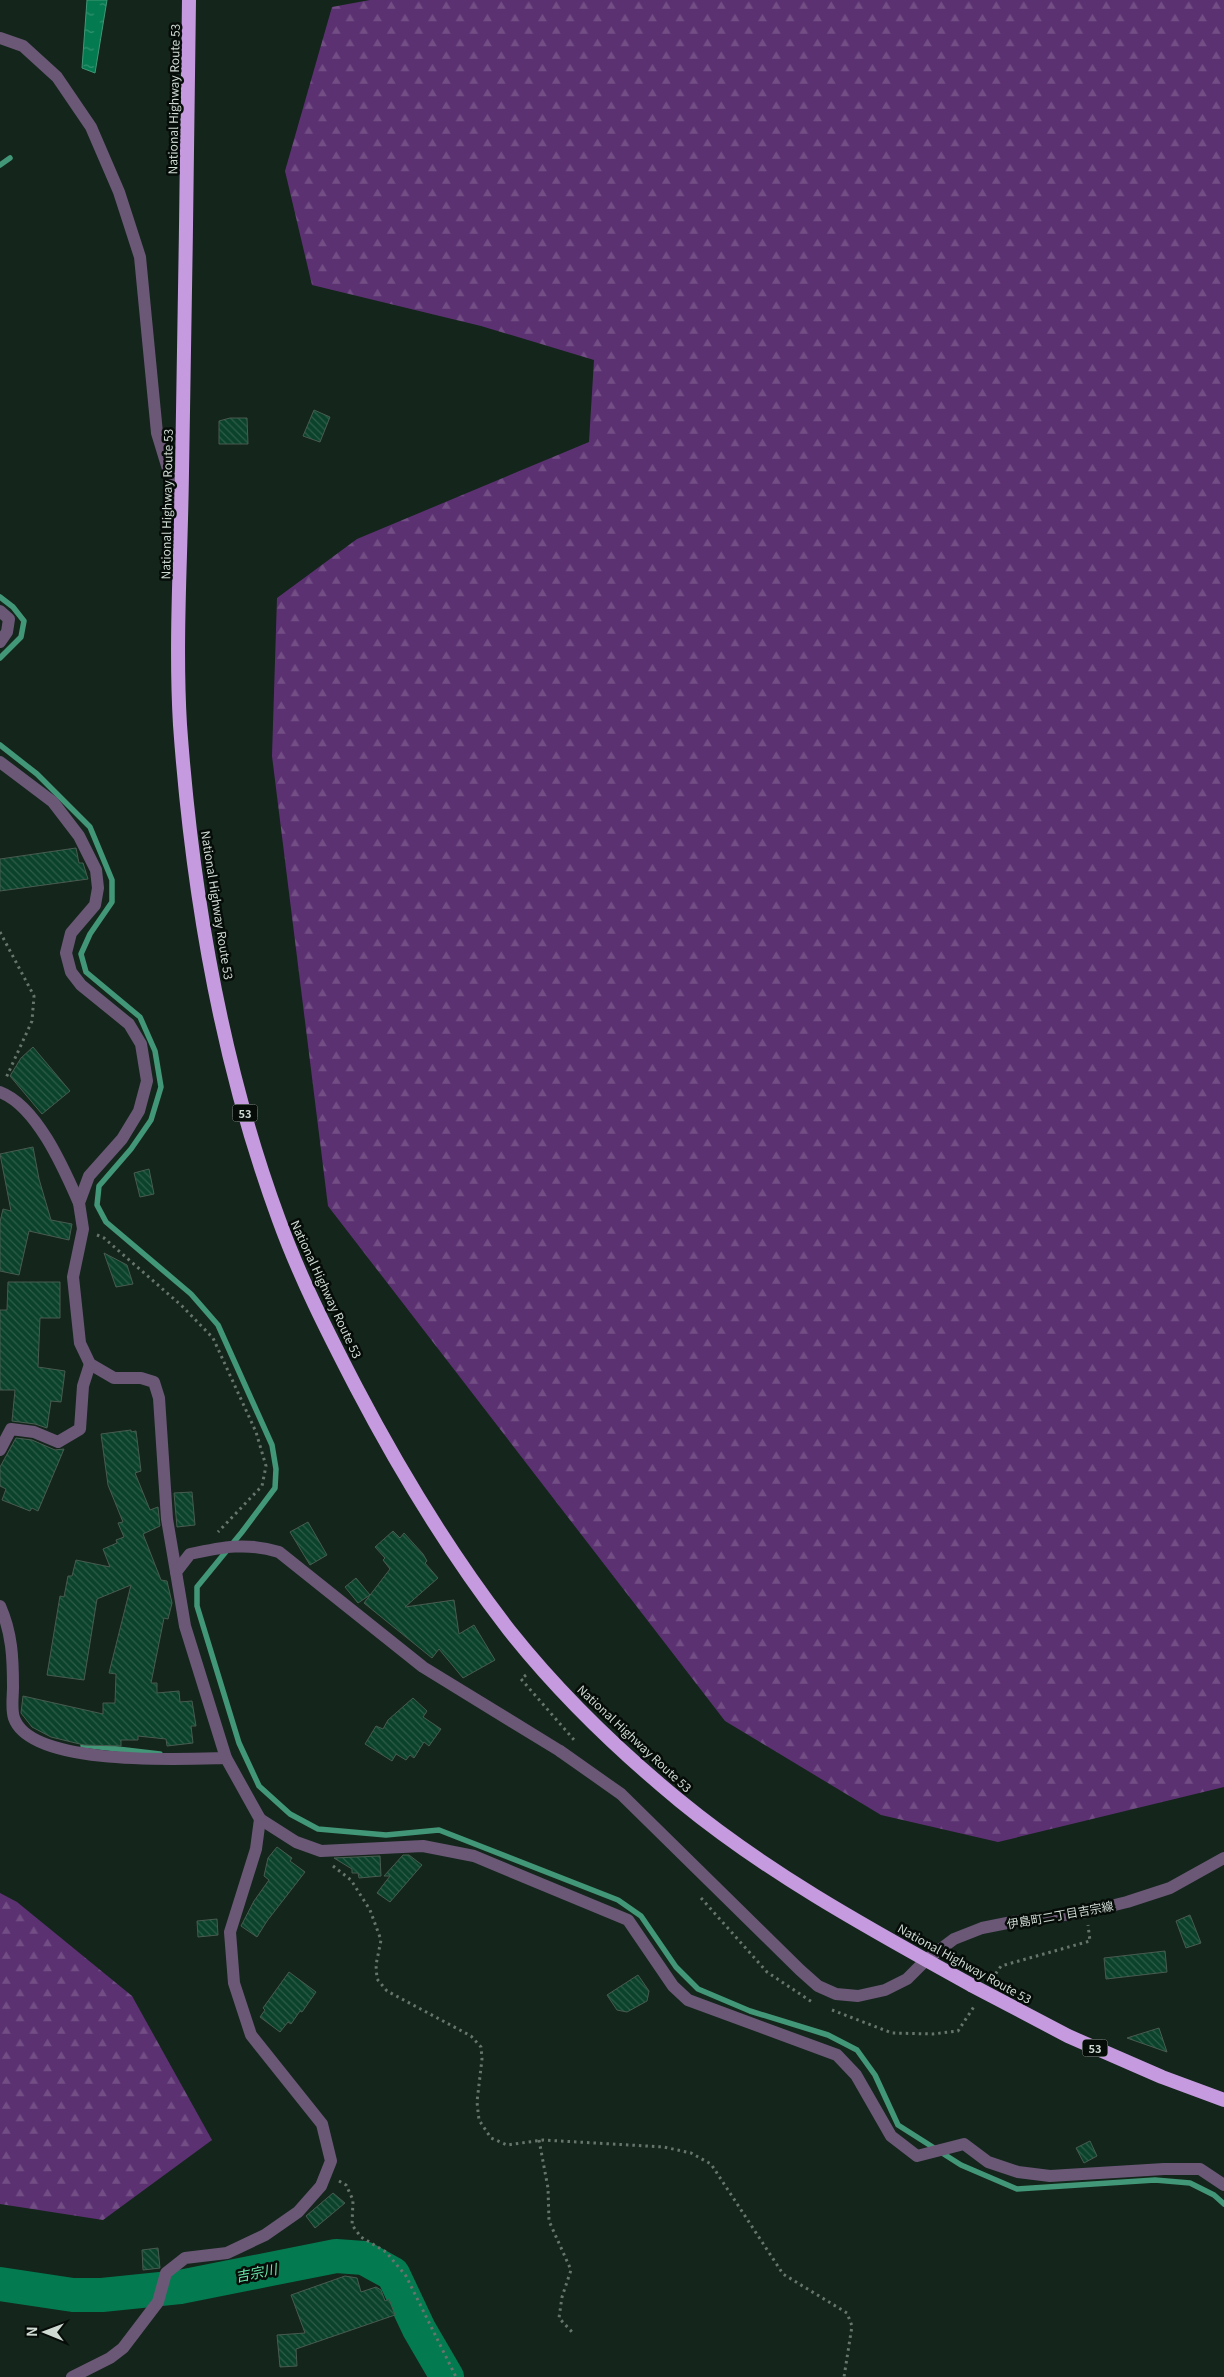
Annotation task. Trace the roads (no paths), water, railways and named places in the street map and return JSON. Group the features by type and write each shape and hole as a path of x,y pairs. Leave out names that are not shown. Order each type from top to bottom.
{"highway":[{"name":"National Highway Route 53","path":"190,0 182,514 179,593 180,720 193,847 212,972 243,1103 279,1220 306,1286 338,1352 407,1479 459,1559 509,1630 596,1726 680,1801 728,1839 782,1876 971,1985 1068,2036 1162,2077 1224,2100"}],"street":[{"path":"0,38 23,46 58,77 91,127 119,192 140,257 157,433 182,514"},
{"path":"0,611 9,619 8,632 0,642"},
{"path":"0,762 53,802 79,836 96,870 98,888 94,905 71,933 66,953 71,972 81,985 129,1024 141,1044 147,1081 139,1111 122,1139 88,1176 79,1203"},
{"path":"0,1092 32,1118 66,1174 79,1203 83,1229 73,1277 80,1343 90,1364 114,1378 141,1378 154,1382 159,1398 167,1518 185,1626 226,1758 260,1819 296,1842 321,1851 423,1846 474,1856 628,1920 673,1986 688,2000 837,2056 856,2075 891,2136 917,2156 964,2144 988,2162 1018,2172 1050,2176 1164,2169 1200,2169 1224,2185"},
{"path":"0,1450 11,1429 34,1432 58,1442 80,1429 83,1386 90,1364"},
{"name":"伊島町二丁目吉宗線","path":"176,1572 190,1554 204,1551 258,1545 279,1552 423,1667 560,1751 621,1794 818,1986 836,1994 858,1996 885,1990 908,1979 926,1960 954,1939 982,1928 1086,1912 1170,1888 1224,1858"},
{"path":"0,1606 7,1621 13,1652 13,1716 24,1732 39,1742 80,1754 148,1759 226,1758"},
{"path":"72,2377 110,2358 123,2348 160,2297 166,2273 185,2258 227,2252 265,2235 298,2212 321,2186 330,2161 322,2124 251,2035 234,1983 230,1932 256,1850 260,1819"}],"water":[{"path":"87,0 107,0 95,73 82,68"}],"waterway":[{"path":"0,165 10,158"},
{"path":"0,597 13,607 24,621 21,637 0,658"},
{"path":"0,745 37,774 90,827 112,880 112,902 90,934 81,954 86,972 140,1017 155,1051 161,1087 151,1120 131,1149 99,1186 97,1205 106,1222 191,1294 218,1325 272,1445 276,1469 275,1488 197,1587 197,1606 239,1743 259,1786 290,1814 318,1829 386,1835 439,1830 618,1900 641,1916 676,1967 698,1989 750,2011 828,2035 857,2050 875,2075 898,2125 961,2165 1017,2189 1155,2180 1190,2183 1214,2195 1224,2204"},
{"path":"83,1745 160,1754"},
{"name":"吉宗川","path":"0,2284 73,2295 102,2295 180,2287 336,2256 364,2258 393,2274 419,2329 447,2377"}]}
